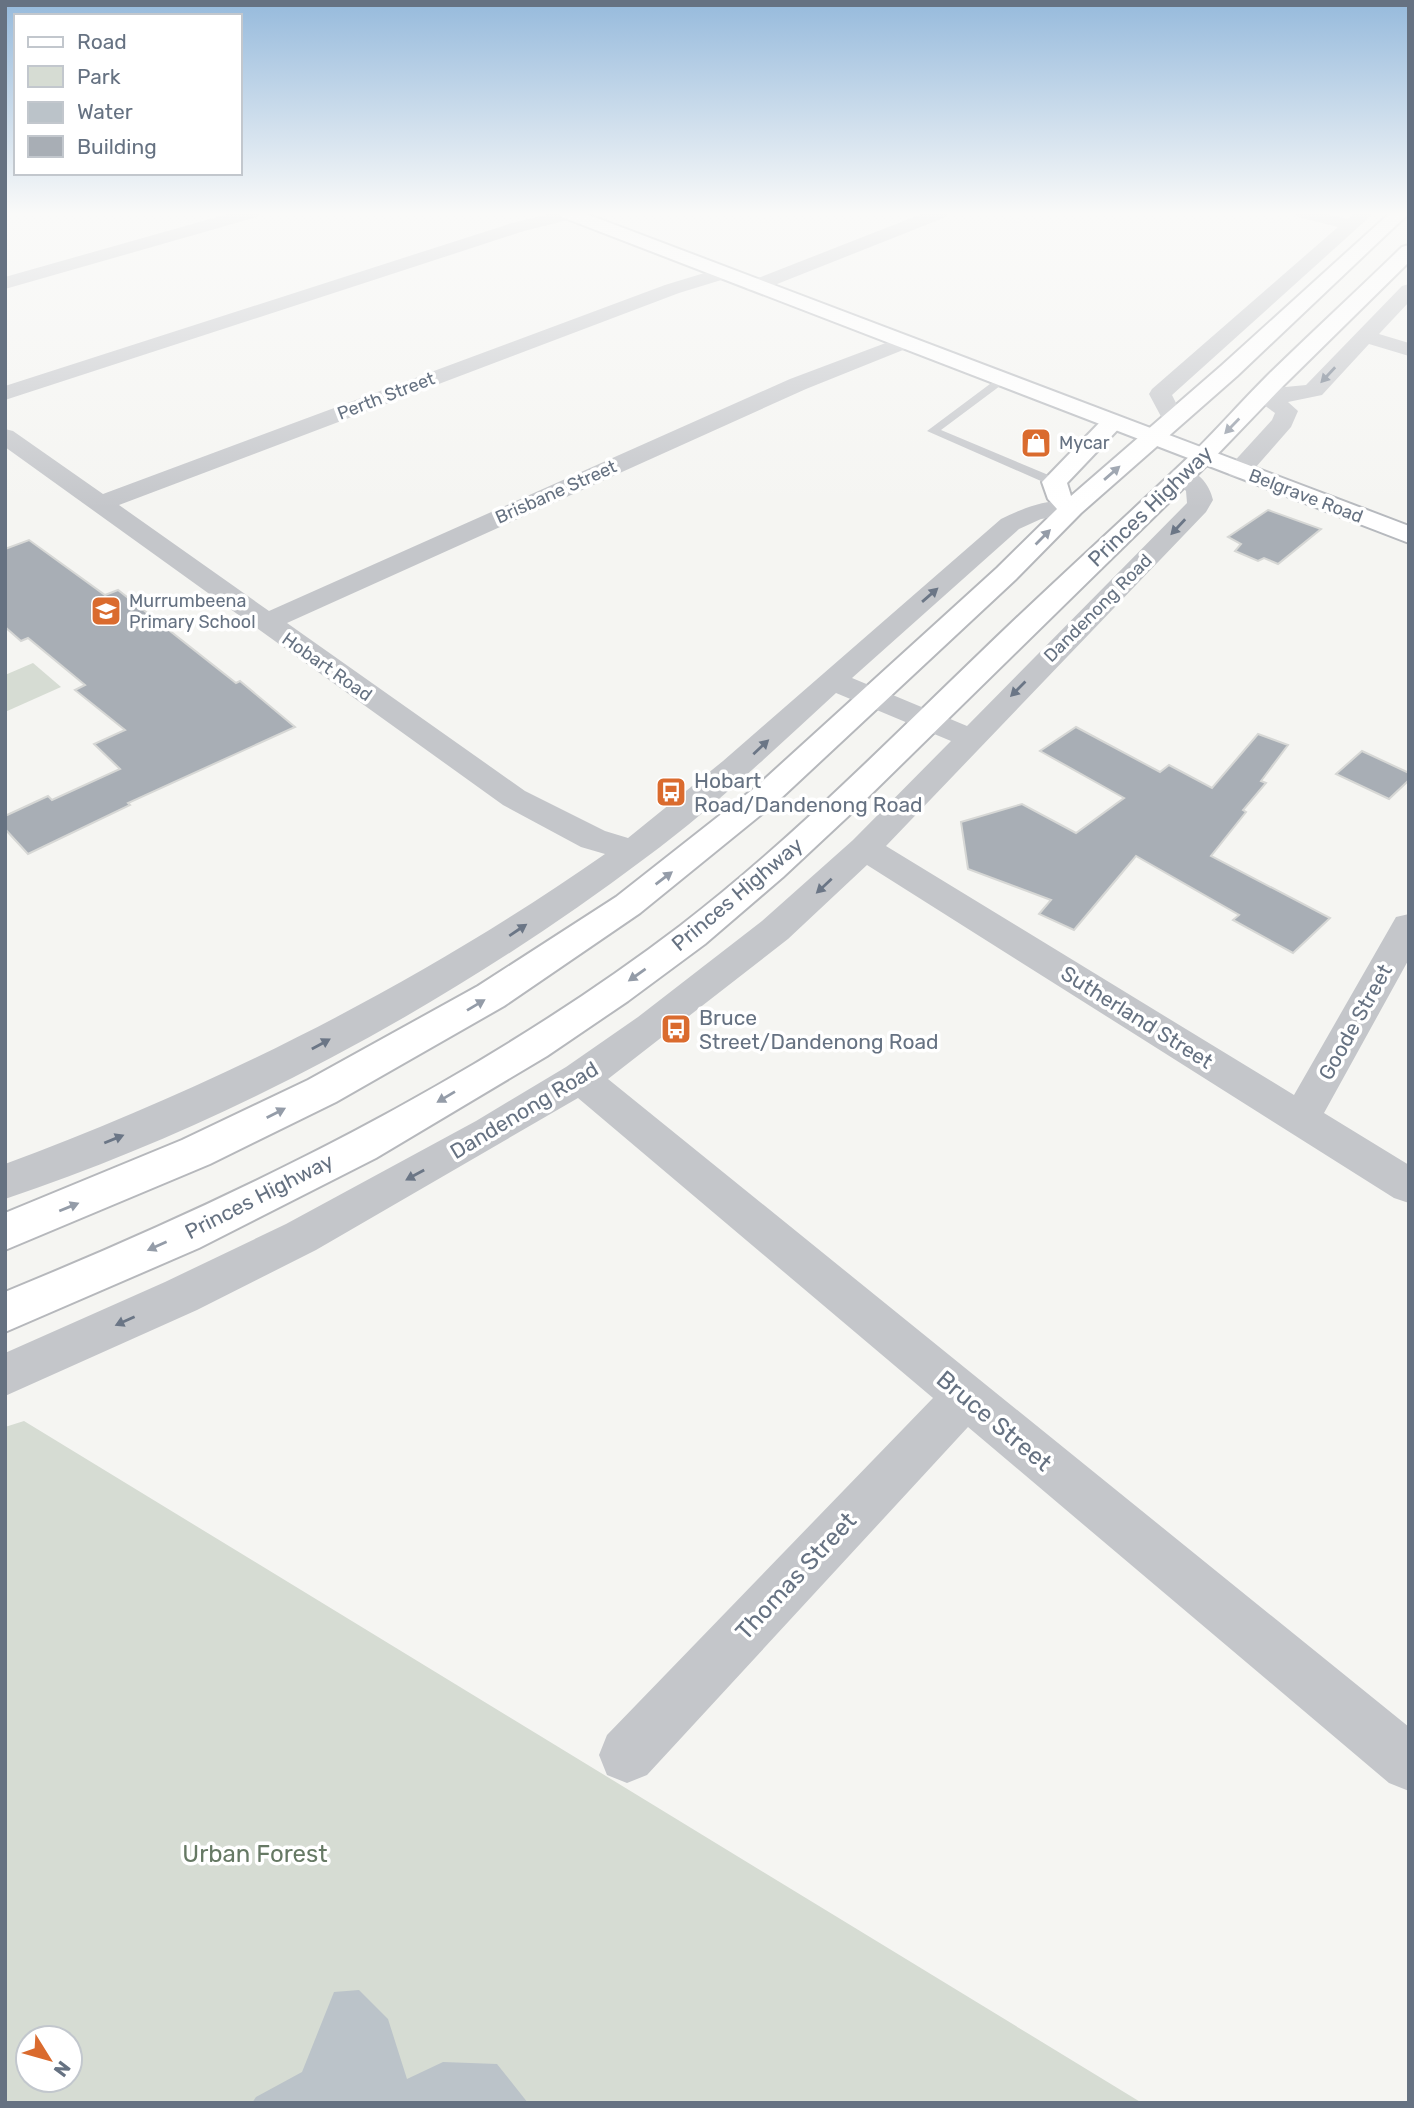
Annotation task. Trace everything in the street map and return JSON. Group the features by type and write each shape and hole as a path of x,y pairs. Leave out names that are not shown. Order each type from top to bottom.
{"main road":[{"name":"Belgrave Road","path":"823,311 1151,438 1192,466 1239,471 1409,535"},
{"path":"5,1232 137,1178 250,1126 399,1049 491,996 587,934 672,872 768,793 1006,574 1072,508 1292,311"},
{"name":"Princes Highway","path":"5,1312 186,1233 298,1178 419,1113 556,1029 654,963 732,902 817,828 1192,466 1347,311"},
{"path":"1072,508 1060,499 1054,482 1112,423"}],"street":[{"path":"5,393 257,311"},
{"name":"Perth Street","path":"101,503 612,311"},
{"path":"1173,419 1160,394 1255,311"},
{"path":"1261,395 1293,395 1314,390 1388,311"},
{"path":"1251,315 1286,317"},
{"path":"1364,336 1409,350"},
{"name":"Brisbane Street","path":"265,623 848,363 877,355 900,340"},
{"path":"1239,471 1283,422 1287,411 1261,395"},
{"name":"Hobart Road","path":"5,436 514,799 579,859 590,881"},
{"name":"Dandenong Road","path":"5,1375 181,1296 301,1237 459,1150 580,1078 735,963 865,848 1196,507 1201,494 1192,466"},
{"path":"8,1177 142,1128 308,1052 447,974 590,881 737,768 1010,524 1035,512 1072,508"},
{"path":"832,681 970,738"},
{"name":"Hobart Road","path":"514,799 610,847 632,851"},
{"name":"Sutherland Street","path":"865,848 1409,1186"},
{"name":"Goode Street","path":"1301,1119 1409,926"},
{"name":"Bruce Street","path":"580,1078 1409,1763"},
{"name":"Thomas Street","path":"627,1755 965,1397"}],"lane":[{"path":"1002,380 933,431 1054,482"}],"green space":[{"path":"33,663 61,687 5,712 5,675"},
{"name":"Urban Forest","path":"24,1421 1142,2103 5,2103 5,1427"}],"water":[{"path":"359,1990 388,2019 407,2079 443,2062 497,2064 528,2103 252,2103 256,2097 302,2072 334,1992"}],"building":[{"path":"1268,510 1321,529 1278,564 1264,558 1258,561 1235,551 1241,544 1228,537"},
{"path":"29,540 105,595 118,590 236,683 240,681 295,727 128,803 130,805 28,854 5,829 5,816 48,796 52,800 120,769 94,744 125,730 75,690 85,685 28,638 21,641 5,627 5,549"},
{"path":"1076,727 1160,772 1169,765 1212,788 1258,734 1288,745 1261,781 1266,783 1243,810 1246,812 1211,856 1330,918 1293,953 1233,920 1239,915 1136,856 1074,930 1039,914 1051,900 968,869 961,822 1022,804 1076,833 1124,798 1040,751"},
{"path":"1362,751 1409,773 1409,780 1389,799 1336,774"}],"place":[{"name":"Mycar","path":"1036,443"},
{"name":"Murrumbeena Primary School","path":"106,611"},
{"name":"Hobart Road/Dandenong Road","path":"671,792"},
{"name":"Bruce Street/Dandenong Road","path":"676,1029"}]}
